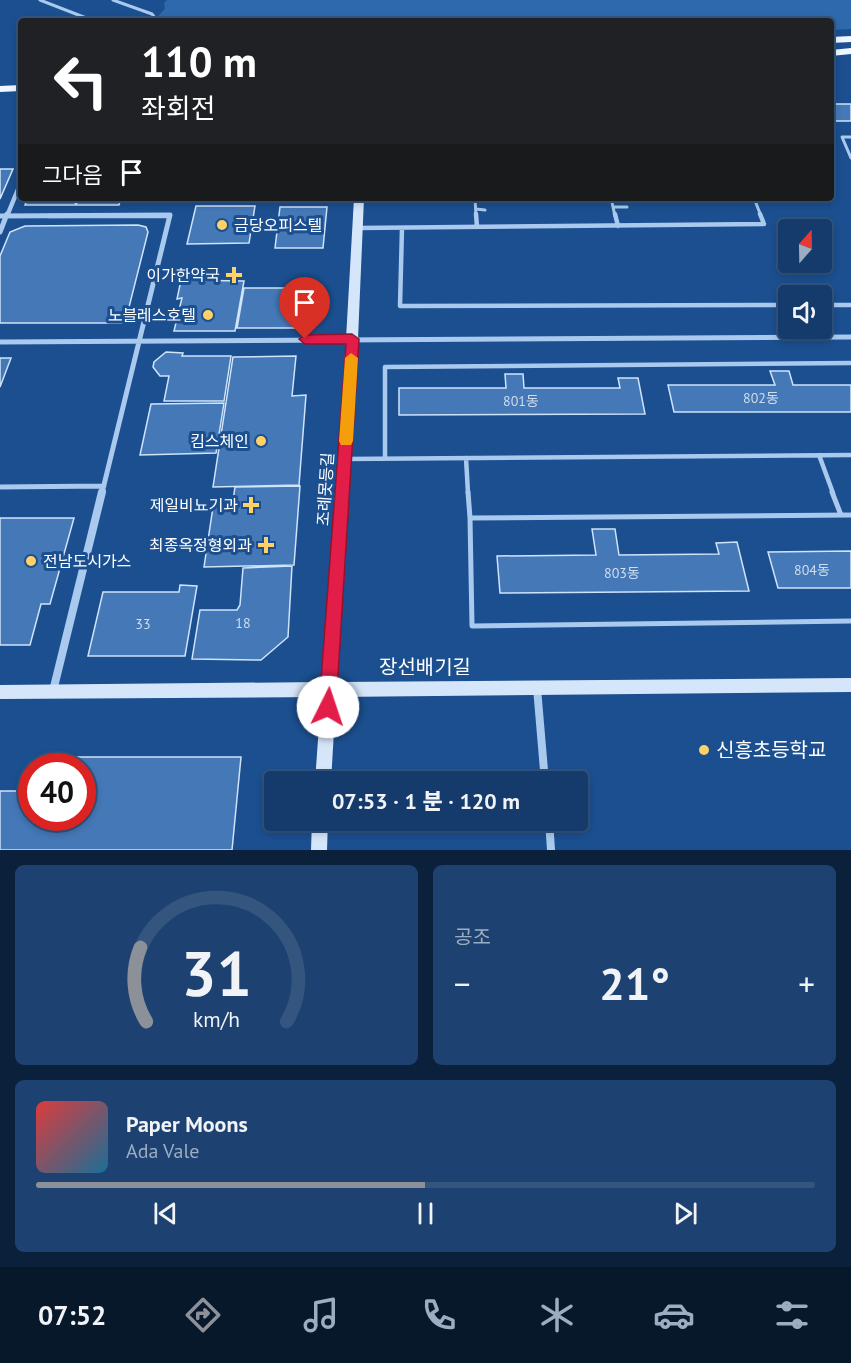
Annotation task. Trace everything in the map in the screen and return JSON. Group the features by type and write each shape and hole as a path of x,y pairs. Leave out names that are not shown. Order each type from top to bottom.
{"main road":[{"path":"834,40 851,39"},
{"path":"834,53 851,51"},
{"path":"0,89 18,88"},
{"path":"0,99 18,98"}],"street":[{"path":"0,232 3,216 18,188"},
{"name":"조례못등길","path":"324,771 345,459 359,201"},
{"path":"3,216 170,215 141,341 53,691"},
{"path":"0,342 851,337"},
{"path":"0,487 104,486"},
{"name":"장선배기길","path":"0,692 851,685"},
{"path":"537,687 544,771"},
{"path":"319,850 320,831"},
{"path":"550,831 551,850"}],"lane":[{"path":"40,0 86,18"},
{"path":"113,0 152,14 155,18"},
{"path":"851,136 842,137 851,158"},
{"path":"475,201 477,227"},
{"path":"612,201 618,226"},
{"path":"357,228 764,224 755,201"},
{"path":"613,207 627,207"},
{"path":"476,210 486,210"},
{"path":"402,228 400,306 778,305"},
{"path":"832,305 851,305"},
{"path":"385,458 385,368 851,363"},
{"path":"819,455 842,515"},
{"path":"345,459 851,455"},
{"path":"466,458 470,518 472,626 851,621"},
{"path":"470,518 851,515"}],"shaded area":[{"path":"167,0 851,0 851,29 834,30 834,18 156,18 165,9 164,3"}],"building":[{"path":"834,104 851,104 851,121 834,121"},
{"path":"0,169 13,169 0,199"},
{"path":"27,201 76,201 75,205 25,205"},
{"path":"78,201 120,201 119,205 76,205"},
{"name":"금당오피스텔","path":"196,206 255,206 249,243 187,244"},
{"path":"280,207 327,207 323,248 275,248"},
{"path":"138,225 146,227 148,232 125,323 0,323 0,256 10,232 25,226"},
{"name":"노블레스호텔","path":"181,280 244,281 235,331 174,331 182,298 177,299"},
{"path":"244,288 311,288 310,297 317,297 315,322 301,328 237,328"},
{"path":"166,352 183,353 182,356 231,356 224,401 164,401 169,376 160,376 153,367 154,362"},
{"name":"킴스체인","path":"296,356 292,396 306,395 299,485 213,487 233,357"},
{"path":"0,358 11,358 0,387"},
{"path":"770,371 789,371 793,385 851,385 851,412 674,412 668,385 775,385"},
{"path":"505,374 523,374 524,388 620,388 618,378 638,378 645,414 399,415 399,388 506,388"},
{"path":"224,403 216,453 140,455 151,404"},
{"path":"300,486 294,565 204,567 213,507 232,507 235,487"},
{"name":"전남도시가스","path":"0,518 74,518 50,604 41,604 30,645 0,645"},
{"path":"592,529 615,529 619,555 719,554 716,543 737,542 749,591 500,593 497,556 596,555"},
{"path":"851,551 851,588 778,588 768,552"},
{"path":"292,566 288,637 261,660 192,659 200,610 237,610 240,605 243,568"},
{"path":"180,585 197,586 185,656 88,656 103,592 179,592"},
{"path":"96,757 241,757 232,850 0,850 0,791 18,791 18,831 96,831"}],"slow traffic":[{"path":"346,441 351,358"}],"place":[{"name":"금당오피스텔","path":"222,225"},
{"name":"이가한약국","path":"234,275"},
{"name":"노블레스호텔","path":"208,315"},
{"name":"킴스체인","path":"261,441"},
{"name":"제일비뇨기과","path":"251,505"},
{"name":"최종옥정형외과","path":"266,545"},
{"name":"전남도시가스","path":"31,561"},
{"name":"신흥초등학교","path":"704,750"}],"route":[{"path":"305,339 352,339 328,707"}]}
